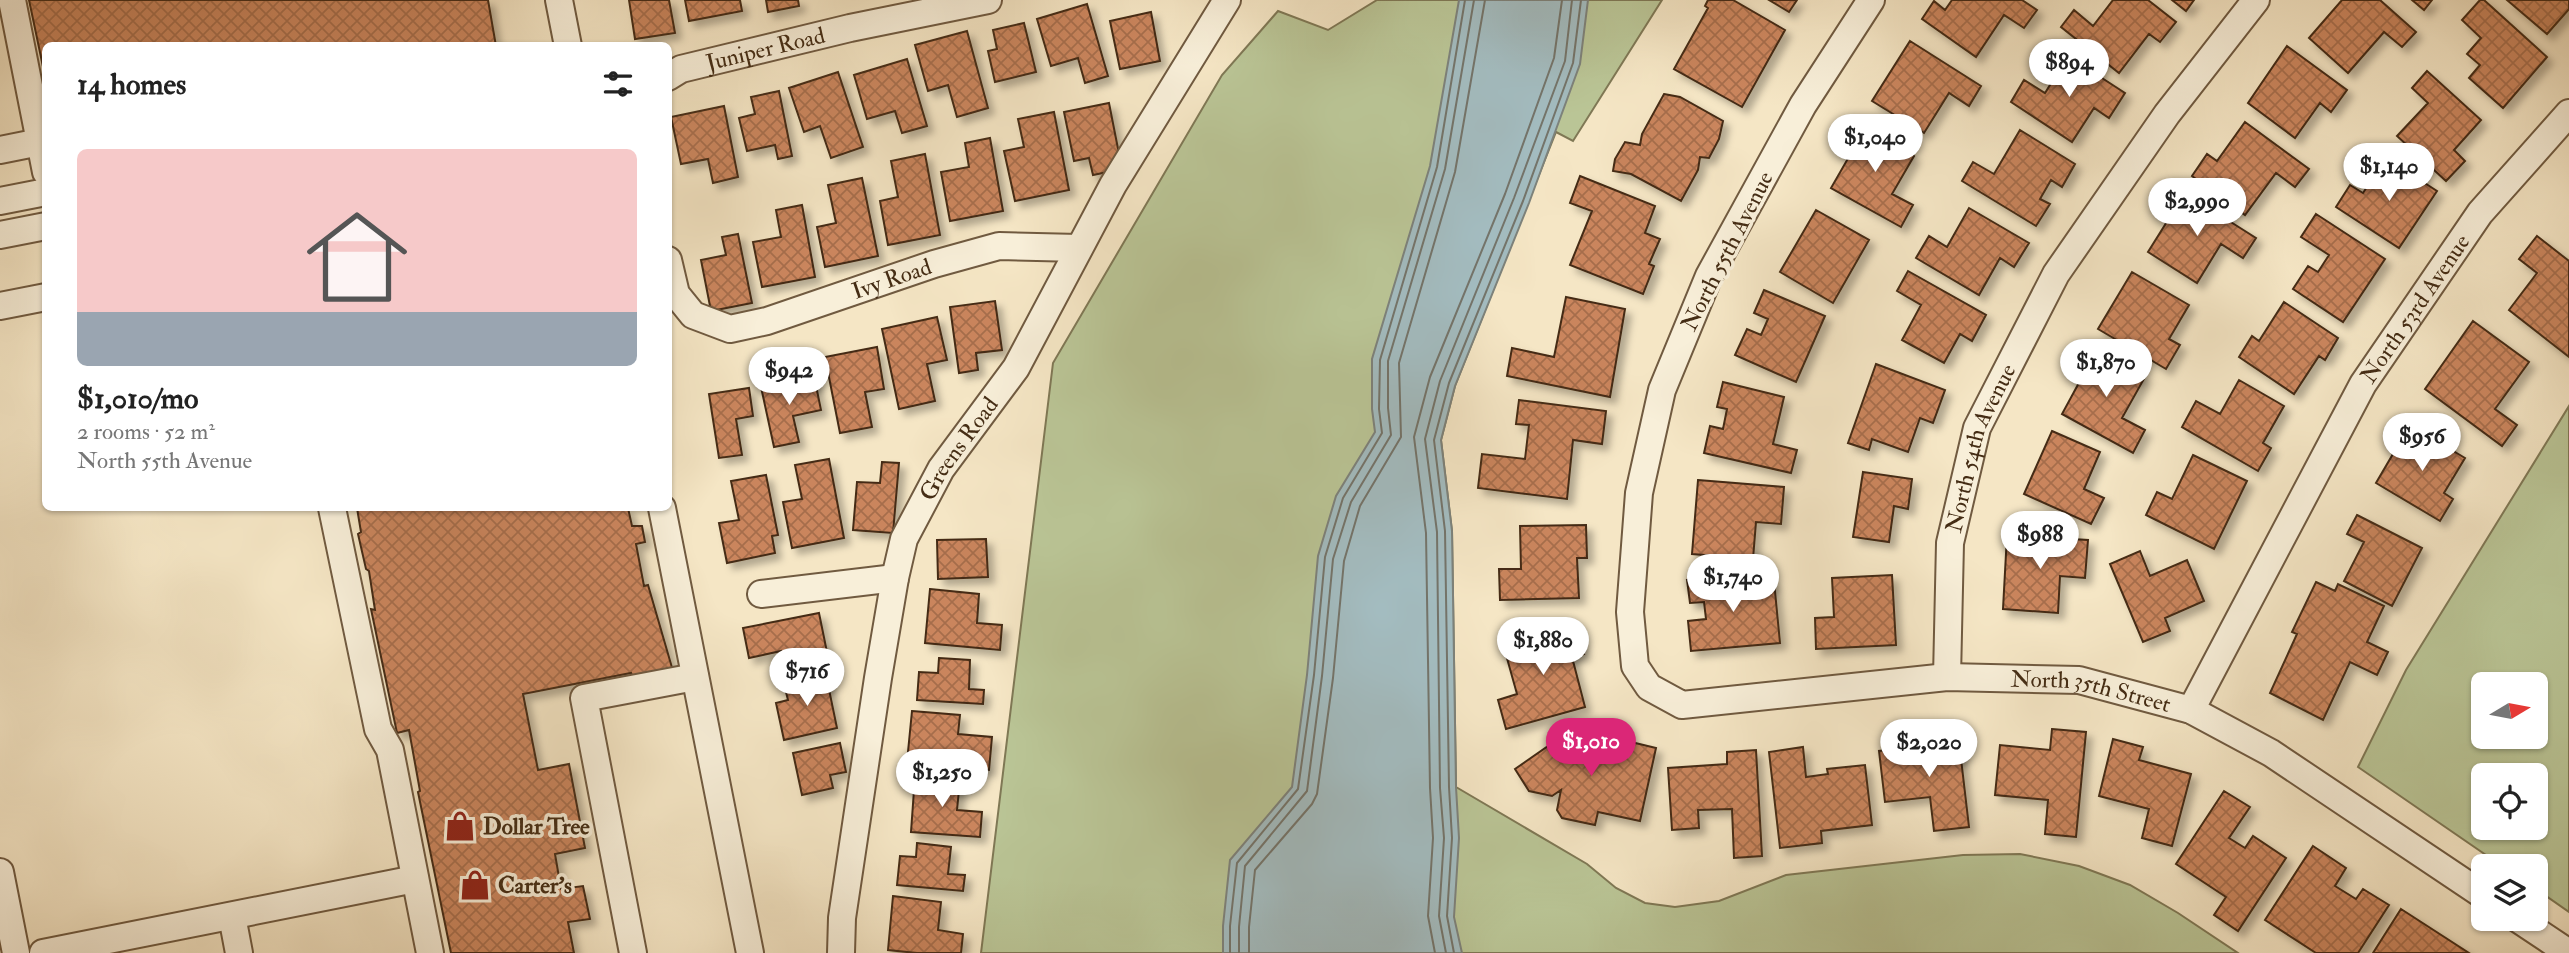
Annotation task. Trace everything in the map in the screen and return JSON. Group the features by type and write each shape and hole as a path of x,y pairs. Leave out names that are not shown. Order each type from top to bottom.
{"street":[{"path":"12,0 42,152"},
{"path":"559,0 567,42"},
{"name":"Juniper Road","path":"672,75 694,65 850,28 988,0"},
{"name":"North 55th Avenue","path":"1649,687 1635,666 1630,612 1639,493 1662,390 1709,276 1803,105 1871,0"},
{"name":"North 54th Avenue","path":"1947,677 1950,543 1977,428 2056,274 2167,114 2256,0"},
{"name":"Greens Road","path":"841,953 842,918 895,578 904,539 941,469 1016,368 1113,185 1222,1"},
{"name":"North 53rd Avenue","path":"2192,710 2363,384 2480,213 2569,113"},
{"path":"0,150 40,142"},
{"path":"0,201 42,193"},
{"path":"0,235 42,227"},
{"name":"Ivy Road","path":"672,278 676,295 693,315 708,323 730,329 767,321 934,264 999,247 1079,248"},
{"path":"0,306 42,298"},
{"path":"333,511 378,729 390,750 430,953"},
{"path":"663,511 750,953"},
{"path":"761,594 895,578"},
{"path":"634,953 584,698 695,677"},
{"name":"North 35th Street","path":"1649,687 1682,705 1947,677 2079,680 2192,710 2271,753 2471,887"},
{"path":"43,953 415,879"},
{"path":"1,886 9,943"},
{"path":"232,916 239,953"},
{"path":"2536,931 2569,953"}],"green space":[{"path":"1377,0 1662,0 1573,141 1556,132 1455,386 1441,440 1452,531 1456,787 1587,864 1616,888 1645,903 1675,907 1719,901 1786,875 1963,855 2020,854 2079,866 2130,885 2238,953 981,953 1053,363 1222,75 1278,11 1328,30"},
{"path":"2569,406 2569,912 2548,897 2548,854 2485,854 2358,767 2406,670"}],"water":[{"path":"1459,0 1588,0 1580,64 1529,203 1455,386 1441,440 1452,531 1459,838 1454,917 1462,953 1223,953 1230,860 1292,787 1307,675 1318,556 1336,496 1375,432 1372,359 1430,166"}],"building":[{"path":"29,0 488,0 495,42 42,42 42,62"},
{"path":"629,0 669,0 675,33 635,39"},
{"path":"685,0 740,0 742,11 689,21"},
{"path":"766,0 798,0 799,6 768,12"},
{"path":"1708,0 1733,0 1785,30 1742,107 1674,69 1708,8 1705,6"},
{"path":"1769,0 1797,0 1789,12"},
{"path":"1952,0 2022,0 2037,10 2024,28 2004,15 1976,57 1922,19 1934,1 1945,10"},
{"path":"2113,0 2148,0 2176,22 2160,42 2149,34 2119,73 2061,27 2074,10 2093,26"},
{"path":"2172,0 2194,0 2186,11"},
{"path":"2342,0 2380,0 2416,32 2402,47 2384,32 2348,73 2309,38"},
{"path":"2412,0 2432,0 2424,10"},
{"path":"2480,0 2484,0 2547,57 2503,108 2469,78 2480,65 2467,54 2481,38 2462,20"},
{"path":"2507,0 2569,0 2569,9 2547,34"},
{"path":"1087,4 1108,76 1085,83 1078,58 1051,66 1037,19"},
{"path":"1151,12 1160,61 1120,69 1110,21"},
{"path":"1024,23 1036,72 995,82 988,51 997,49 993,30"},
{"path":"967,31 988,108 957,117 948,85 928,91 915,45"},
{"path":"1910,41 1981,86 1969,106 1949,93 1924,133 1872,101"},
{"path":"2287,46 2347,90 2331,112 2320,103 2295,138 2248,103"},
{"path":"2068,56 2125,93 2109,118 2094,108 2072,142 2011,102 2024,80 2045,93"},
{"path":"907,59 927,126 902,133 895,111 867,119 854,75"},
{"path":"2427,71 2481,120 2454,150 2465,161 2446,181 2397,136 2428,103 2412,88"},
{"path":"838,72 863,147 831,158 820,126 804,132 789,88"},
{"path":"779,91 792,156 778,159 775,145 747,151 739,118 755,114 751,97"},
{"path":"1664,94 1680,97 1723,121 1719,139 1709,158 1700,157 1698,170 1681,201 1631,174 1613,171 1615,159 1625,142 1640,145 1642,134"},
{"path":"1109,103 1122,169 1093,175 1089,158 1074,161 1064,112"},
{"path":"724,106 738,177 713,183 708,159 681,164 672,117"},
{"path":"1054,112 1069,190 1015,201 1004,151 1024,147 1018,119"},
{"path":"1856,122 1914,156 1892,194 1913,205 1901,227 1831,188 1854,148 1844,143"},
{"path":"2245,122 2309,169 2295,187 2276,173 2245,215 2192,176 2207,154 2217,161"},
{"path":"2020,130 2075,164 2062,187 2051,180 2040,199 2050,204 2036,226 1962,181 1973,162 1994,174"},
{"path":"990,138 1003,211 950,221 941,172 969,167 965,143"},
{"path":"925,154 940,235 888,245 880,201 898,197 891,161"},
{"path":"2386,158 2437,191 2399,248 2336,207 2350,185 2363,193"},
{"path":"1580,176 1655,206 1645,233 1660,239 1649,264 1654,266 1643,294 1570,265 1592,211 1570,203"},
{"path":"862,178 878,256 825,267 817,227 836,223 828,185"},
{"path":"2185,193 2256,238 2243,258 2221,244 2197,283 2148,252"},
{"path":"802,205 815,277 762,287 753,242 781,237 776,210"},
{"path":"1969,208 2029,243 2014,267 2000,258 1979,295 1916,258 1929,236 1947,247"},
{"path":"1816,210 1869,240 1833,303 1780,272"},
{"path":"2316,214 2385,259 2343,322 2293,289 2308,266 2318,272 2329,255 2301,237"},
{"path":"738,234 752,303 711,311 701,260 726,255 722,237"},
{"path":"2537,236 2569,261 2569,357 2509,310 2537,273 2519,259"},
{"path":"1908,271 1986,315 1972,341 1960,334 1944,363 1902,340 1921,305 1897,291"},
{"path":"2132,272 2189,305 2169,339 2180,345 2166,369 2098,329"},
{"path":"1764,290 1825,316 1796,382 1735,355 1747,329 1761,335 1768,319 1754,313"},
{"path":"1566,297 1625,309 1610,397 1507,376 1512,348 1554,357"},
{"path":"995,301 1002,350 976,353 978,370 959,373 950,307"},
{"path":"2284,302 2338,338 2325,360 2319,356 2294,394 2239,357 2252,336 2259,341"},
{"path":"937,317 947,360 927,364 935,401 899,409 882,329"},
{"path":"2473,321 2529,362 2495,409 2517,425 2502,446 2425,389"},
{"path":"2089,346 2145,377 2122,418 2145,430 2133,453 2062,414 2081,379 2073,374"},
{"path":"877,347 884,389 865,392 872,427 840,433 825,357"},
{"path":"1876,364 1945,390 1933,423 1920,418 1908,452 1872,439 1869,450 1848,443"},
{"path":"814,376 821,410 793,416 799,442 774,447 761,387"},
{"path":"2239,380 2284,406 2263,443 2271,448 2258,471 2182,427 2196,401 2220,414"},
{"path":"1723,382 1784,397 1773,444 1797,450 1791,473 1704,453 1710,426 1723,429 1727,409 1717,407"},
{"path":"749,388 753,416 736,419 742,455 719,458 709,394"},
{"path":"1519,400 1606,411 1602,444 1573,440 1567,499 1478,488 1482,454 1525,459 1529,425 1516,424"},
{"path":"2410,425 2465,458 2444,493 2453,499 2440,521 2376,483"},
{"path":"2052,431 2100,452 2084,489 2104,498 2091,524 2024,494"},
{"path":"2193,455 2247,481 2214,549 2146,515 2157,492 2172,499"},
{"path":"829,459 844,538 792,548 783,502 802,499 795,465"},
{"path":"882,462 899,463 893,533 853,530 857,482 880,483"},
{"path":"1863,472 1912,479 1908,509 1894,506 1889,542 1853,537"},
{"path":"766,475 778,535 772,536 775,553 727,563 719,523 739,520 731,481"},
{"path":"1698,480 1784,487 1781,524 1756,522 1753,559 1692,554"},
{"path":"358,511 629,511 632,526 642,526 645,542 636,544 644,586 648,585 673,671 634,683 631,673 523,694 538,770 569,764 585,848 555,854 561,889 583,886 590,919 568,922 574,953 451,953 418,792 420,791 409,730 397,733 371,609 375,610 369,571 366,569 358,534 361,532"},
{"path":"2357,515 2422,548 2392,606 2344,581 2364,542 2347,534"},
{"path":"1586,525 1587,558 1577,558 1579,598 1500,600 1499,569 1521,569 1520,526"},
{"path":"2007,535 2088,540 2085,578 2060,576 2058,613 2003,609"},
{"path":"986,539 988,577 938,579 937,540"},
{"path":"2140,551 2150,576 2187,560 2204,601 2165,618 2170,631 2143,642 2110,564"},
{"path":"1739,575 1740,592 1761,590 1760,582 1774,581 1780,643 1691,651 1688,621 1706,619 1704,602 1690,603 1687,580"},
{"path":"1892,575 1896,645 1816,649 1815,618 1834,617 1832,578"},
{"path":"2316,582 2335,591 2338,584 2384,606 2367,642 2388,652 2377,675 2350,662 2323,720 2270,693 2297,634 2292,632"},
{"path":"930,589 979,594 977,623 1002,625 1000,650 925,643"},
{"path":"819,613 829,662 785,671 781,651 749,658 743,628"},
{"path":"1576,624 1584,654 1572,657 1585,707 1506,729 1498,700 1517,694 1503,644"},
{"path":"939,658 970,660 969,689 984,690 983,704 917,700 919,672 938,673"},
{"path":"826,675 837,728 784,740 776,703 788,700 784,684"},
{"path":"912,711 960,715 958,734 992,737 989,770 907,762"},
{"path":"1574,728 1586,748 1619,755 1623,740 1656,748 1640,821 1598,812 1595,825 1562,818 1557,810 1561,790 1552,796 1529,791 1515,769"},
{"path":"2052,729 2086,732 2076,837 2045,834 2048,800 1995,795 2000,745 2050,750"},
{"path":"1958,733 1969,827 1934,831 1930,797 1885,802 1879,751 1931,745 1930,736"},
{"path":"2113,739 2143,747 2139,760 2191,774 2172,846 2142,838 2149,809 2099,796"},
{"path":"840,743 846,772 830,775 833,788 802,795 793,753"},
{"path":"1803,747 1806,777 1828,774 1827,769 1865,765 1872,825 1821,831 1822,843 1780,848 1769,752"},
{"path":"1756,750 1762,856 1734,858 1732,809 1698,810 1699,828 1672,830 1668,768 1727,764 1727,752"},
{"path":"915,776 960,780 957,810 982,812 980,837 911,832"},
{"path":"2224,791 2250,807 2229,838 2245,848 2253,836 2286,858 2238,931 2214,915 2226,897 2176,864"},
{"path":"917,843 951,847 948,874 965,875 963,891 897,885 900,856 916,857"},
{"path":"2313,846 2346,868 2335,886 2356,899 2363,889 2389,905 2358,953 2316,953 2265,920"},
{"path":"893,896 941,902 938,930 963,934 961,953 888,950"},
{"path":"2401,909 2469,953 2373,953"}],"place":[{"name":"Dollar Tree","path":"460,826"},
{"name":"Carter's","path":"475,885"}]}
